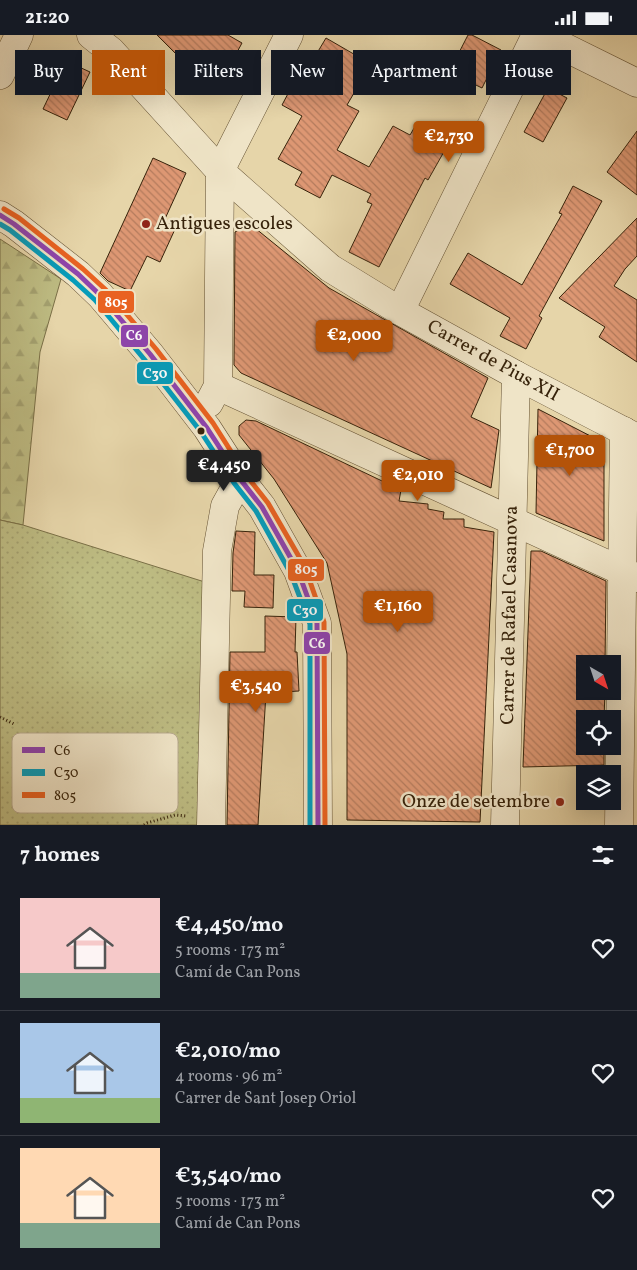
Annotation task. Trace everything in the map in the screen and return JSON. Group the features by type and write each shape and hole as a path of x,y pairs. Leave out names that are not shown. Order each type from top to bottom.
{"street":[{"path":"0,75 19,35"},
{"name":"Carrer de Pius XII","path":"91,35 111,51 220,171 330,268 400,311 516,375 630,434"},
{"path":"199,419 218,386 220,171 289,35"},
{"path":"400,311 538,35 637,83"},
{"path":"0,215 78,274 100,295 207,428 240,479 262,507 298,571 318,623 318,825"},
{"name":"Carrer de Rafael Casanova","path":"505,825 516,375"},
{"path":"218,386 630,575"},
{"path":"619,825 630,575 630,434"},
{"path":"211,822 217,551 226,506 240,479"}],"path":[{"path":"0,717 14,724"},
{"path":"144,825 174,815 211,822"}],"green space":[{"path":"0,239 61,279 40,352 23,525 0,520"},
{"path":"0,520 23,525 208,583 202,825 0,825"}],"building":[{"path":"157,35 228,35 242,43 238,50 175,50 175,53"},
{"path":"468,35 472,35 501,50 486,50 486,80 482,88 476,85 476,50 460,50"},
{"path":"326,38 353,54 353,95 347,105 359,111 337,150 369,167 393,126 410,135 417,123 450,141 428,180 425,178 379,267 349,252 372,204 367,202 371,194 332,175 320,198 295,185 302,172 278,159 302,116 282,105 287,95 343,95 343,50 319,50"},
{"path":"82,68 90,72 82,89"},
{"path":"50,95 79,95 67,120 43,109"},
{"path":"544,95 561,95 567,98 543,142 524,132"},
{"path":"637,131 637,195 607,172"},
{"name":"Antigues escoles","path":"153,158 186,173 164,221 176,227 160,262 147,256 130,291 108,281 100,273"},
{"path":"573,186 602,201 539,316 542,318 526,349 500,336 510,318 450,284 468,253 522,285 562,214 559,213"},
{"path":"637,218 637,256 625,269 614,286 637,300 637,362 599,337 605,327 559,298"},
{"path":"250,224 329,288 488,378 471,417 499,430 491,488 241,373 234,365 235,232"},
{"path":"538,409 604,443 604,541 536,513"},
{"path":"246,420 256,421 401,490 399,501 428,504 428,509 444,512 443,519 464,519 464,527 494,532 480,822 347,820 347,654 327,563 274,479 239,435 239,426"},
{"path":"236,531 255,532 254,575 274,575 273,608 244,607 245,591 232,591 233,553"},
{"path":"531,551 541,551 606,581 605,655 576,655 576,700 605,700 604,710 576,710 576,755 604,755 604,765 523,767"},
{"path":"265,616 296,617 295,652 297,652 299,691 266,693 258,825 227,825 230,652 265,652"}],"transit line":[{"name":"805","path":"4,209 19,218 83,269 106,290 156,349 213,423 246,475 268,503 305,567 324,622 325,825"},
{"name":"C6","path":"0,215 78,274 100,295 150,354 207,428 240,479 262,507 298,571 317,623 318,825"},
{"name":"C30","path":"0,224 73,280 95,300 201,432 234,483 256,511 291,574 310,624 310,825"}],"place":[{"name":"Antigues escoles","path":"146,224"},
{"name":"Onze de setembre","path":"560,802"}]}
